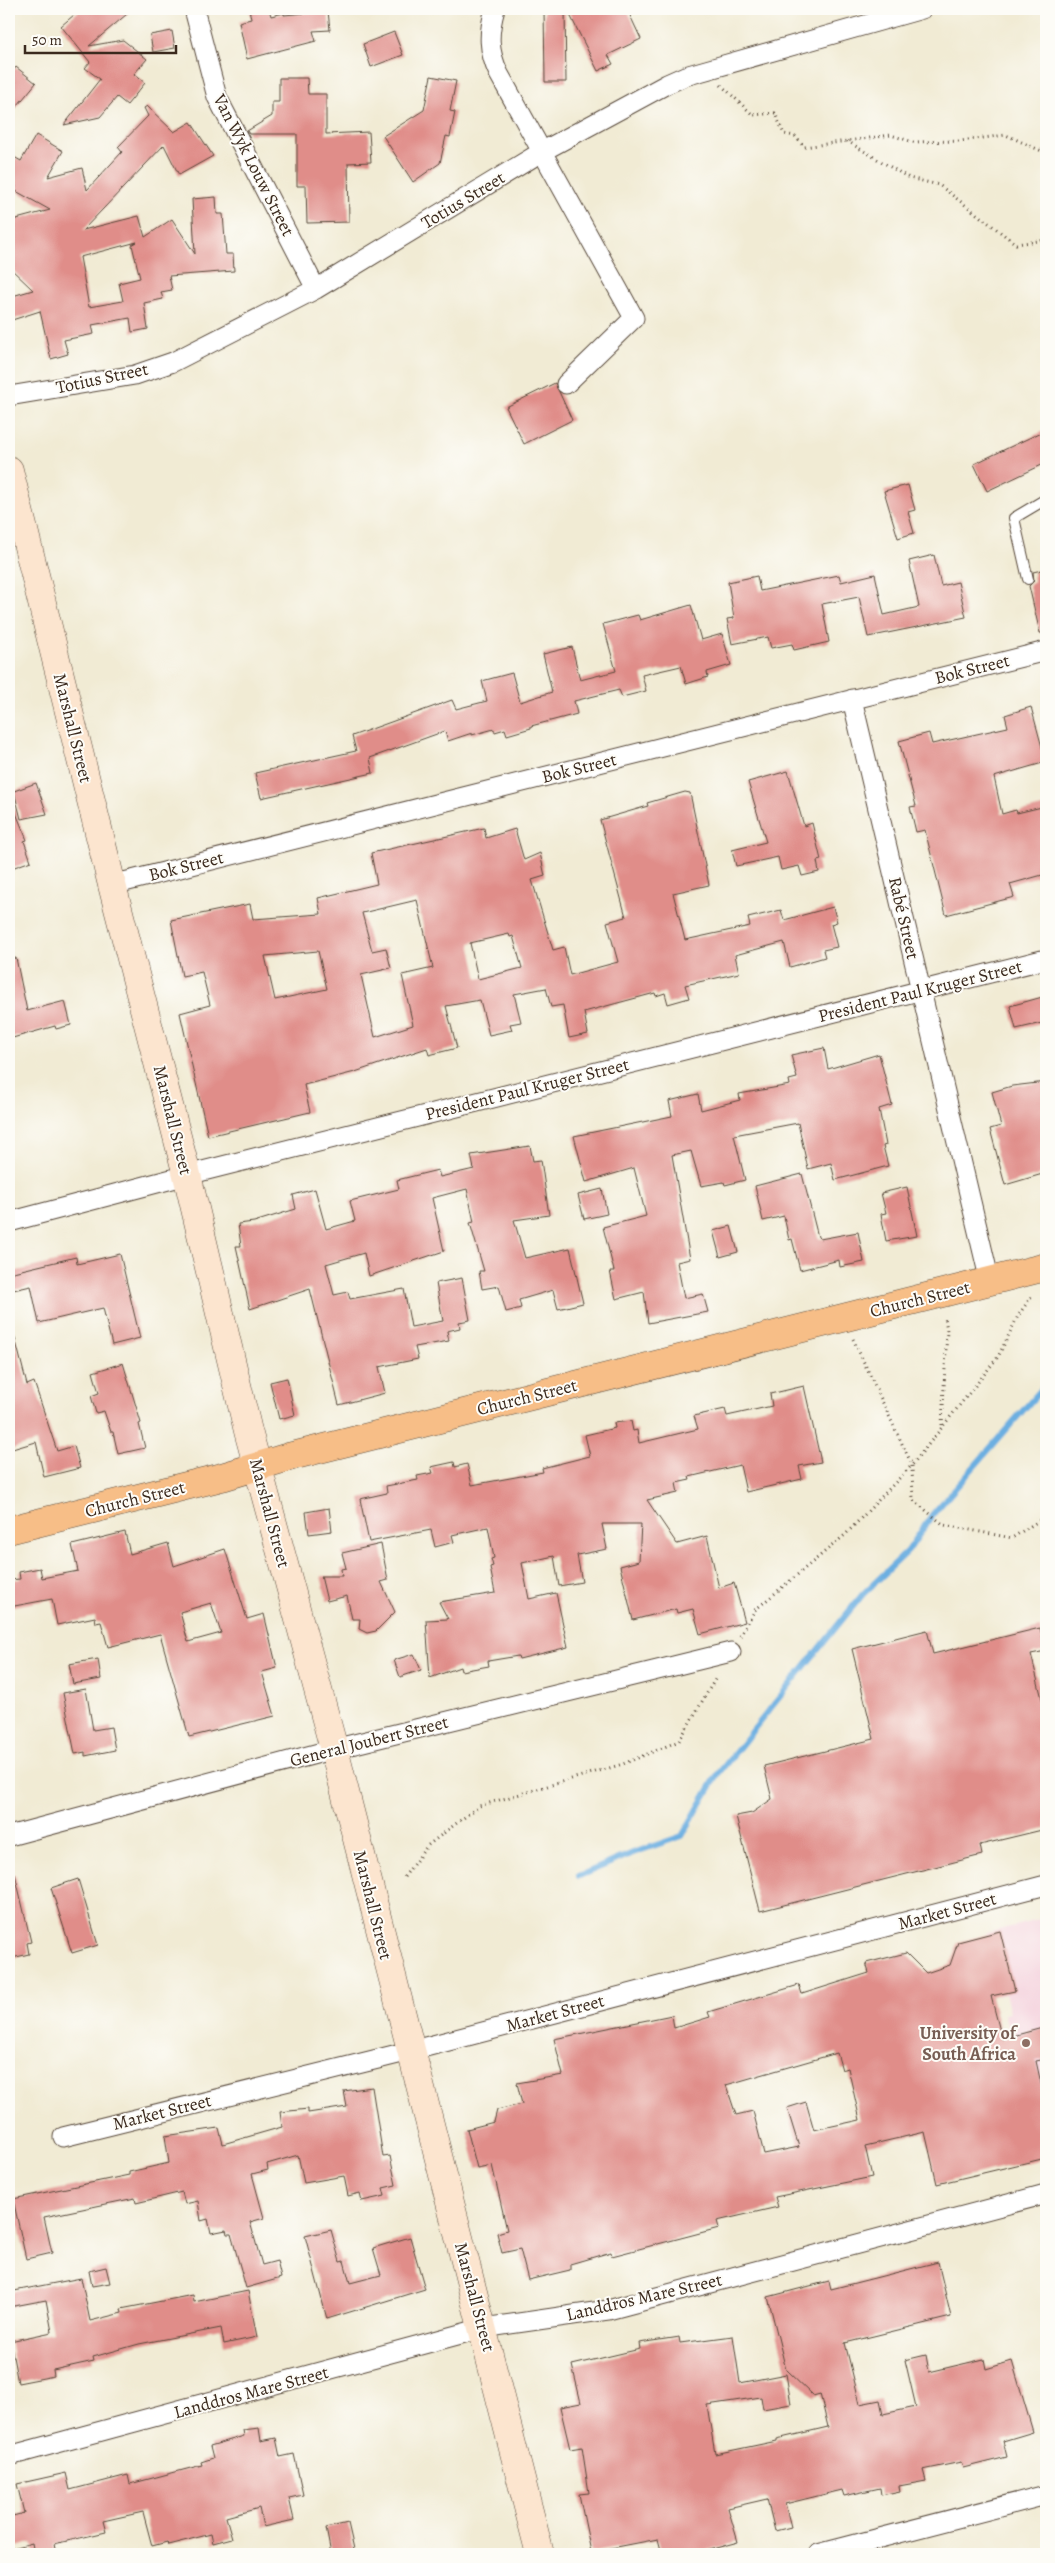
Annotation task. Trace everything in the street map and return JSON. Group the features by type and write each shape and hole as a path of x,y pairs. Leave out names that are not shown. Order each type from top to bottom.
{"main road":[{"name":"Church Street","path":"9,1530 1046,1267"}],"street":[{"name":"Van Wyk Louw Street","path":"194,9 218,97 316,289"},
{"path":"495,9 489,40 492,59 634,318 566,384"},
{"name":"Totius Street","path":"9,396 135,375 173,362 316,289 543,151 667,84 706,70 922,9"},
{"name":"Marshall Street","path":"9,470 112,885 187,1175 258,1466 334,1749 540,2554"},
{"name":"Bok Street","path":"112,885 1046,651"},
{"name":"Rabé Street","path":"852,700 990,1282"},
{"name":"President Paul Kruger Street","path":"9,1222 187,1175 1046,959"},
{"name":"General Joubert Street","path":"9,1836 334,1749 731,1652"},
{"name":"Market Street","path":"62,2137 410,2051 1046,1885"},
{"name":"Landdros Mare Street","path":"9,2456 483,2328 608,2310 1046,2194"},
{"path":"818,2554 1046,2495"}],"lane":[{"path":"1028,579 1014,518 1046,499"}],"path":[{"path":"706,70 753,114 775,114 784,134 795,136 804,147 891,135 912,142 960,141 1006,135 1046,153"},
{"path":"846,141 909,178 939,186 1016,244 1046,240"},
{"path":"404,1877 426,1846 479,1806 623,1764 679,1741 755,1610 845,1535 912,1465 998,1357 1018,1316 1035,1292"},
{"path":"942,1294 947,1331 942,1427"},
{"path":"844,1318 867,1372 912,1465 913,1500 944,1524 1012,1538 1046,1516"}],"shaded area":[{"name":"University of South Africa","path":"1046,1918 1046,2156 1044,2157 1008,2052 1004,2037 1010,2036 1004,2014 1010,2013 1005,1994 998,1996 984,1942 988,1941 986,1933"}],"building":[{"path":"81,9 133,9 89,46 123,40 147,59 134,74 145,83 127,105 117,97 100,117 64,125 100,79 85,68 90,62 61,26"},
{"path":"249,9 269,9 271,16 284,13 284,15 328,11 330,30 313,31 316,41 247,59 239,22 251,19"},
{"path":"544,9 565,9 566,82 545,82"},
{"path":"567,9 627,9 641,39 608,55 613,64 598,71"},
{"path":"172,31 175,48 153,52 150,35"},
{"path":"394,32 403,55 371,67 363,44"},
{"path":"16,67 36,83 9,116 9,76"},
{"path":"431,76 456,81 450,111 455,112 450,137 446,136 440,163 413,182 383,136 424,110"},
{"path":"279,78 307,78 308,94 326,94 326,134 369,132 371,162 348,163 349,222 307,223 306,186 297,186 297,134 249,134 247,131 272,116 272,102 279,102"},
{"path":"147,106 174,132 191,122 213,156 179,175 164,145 83,230 139,216 145,237 172,219 195,254 192,199 216,197 217,214 223,214 226,254 233,254 234,271 169,276 172,290 161,292 163,299 144,303 148,329 132,332 130,318 92,325 94,334 64,340 68,354 51,359 40,311 9,321 9,297 33,290 9,267 9,221 50,210 14,190 16,186 9,182 9,154 21,161 36,135 63,151 48,177 82,168 87,190 122,152 118,147 148,116 144,108","holes":["137,242 132,245 140,278 119,283 123,301 89,307 80,257"]},
{"path":"555,383 572,420 524,444 506,407"},
{"path":"1046,430 1046,463 987,491 974,464"},
{"path":"908,485 915,510 908,512 914,533 898,538 884,491"},
{"path":"934,555 941,586 958,582 966,617 868,637 859,597 822,604 829,642 794,650 792,644 771,648 768,637 732,644 727,619 734,618 728,582 757,576 760,591 839,575 841,582 875,574 884,615 919,607 909,561"},
{"path":"1046,569 1046,633 1040,633 1029,586 1034,581 1033,572"},
{"path":"691,605 701,640 722,634 731,665 707,672 708,677 686,684 681,666 642,675 646,691 622,697 619,690 574,701 577,714 531,726 531,728 507,735 505,729 495,732 494,729 472,735 472,733 448,741 445,731 370,758 373,773 261,798 255,773 356,751 352,736 452,700 456,709 487,701 482,681 512,673 520,702 552,692 543,654 572,647 580,680 616,671 603,624 638,615 640,620"},
{"path":"1031,707 1046,762 994,777 1002,814 1016,810 1017,813 1046,806 1046,874 1010,884 1014,897 946,915 925,830 916,832 910,807 916,806 899,741 929,733 932,744 1008,727 1005,715"},
{"path":"788,771 804,826 812,823 821,860 817,861 819,872 802,876 799,866 781,870 778,857 736,866 732,850 766,842 748,782"},
{"path":"36,783 47,814 21,819 14,791"},
{"path":"685,792 690,793 709,885 673,893 685,940 750,926 748,918 781,910 784,920 833,907 837,922 831,924 837,947 823,950 825,957 790,967 784,942 735,955 739,973 685,985 689,998 668,1004 665,993 656,996 655,993 584,1012 588,1034 569,1038 563,1005 551,1007 546,988 514,994 521,1022 510,1024 512,1030 489,1035 480,1000 446,1006 457,1048 429,1055 427,1048 355,1072 304,1085 310,1112 208,1136 180,1013 210,1005 202,972 182,976 171,920 250,904 253,919 321,914 318,898 377,884 371,853 484,828 486,838 515,829 524,860 540,853 545,876 532,880 553,950 564,947 570,975 618,962 607,922 626,917 600,820 648,806 647,803","holes":["417,900 433,968 402,975 413,1025 375,1037 361,975 391,968 386,948 372,951 362,913","509,934 510,937 513,936 522,968 478,979 470,943","318,951 327,989 275,1000 265,956"]},
{"path":"9,796 27,840 24,841 31,861 9,869"},
{"path":"16,958 27,1011 65,1001 71,1025 56,1029 55,1026 9,1039 9,959"},
{"path":"1046,996 1046,1022 1016,1029 1010,1006"},
{"path":"824,1048 828,1069 879,1054 892,1105 879,1109 886,1145 883,1146 888,1166 835,1180 831,1163 808,1169 798,1123 734,1135 745,1180 725,1185 724,1182 701,1186 691,1151 672,1155 690,1259 677,1262 684,1298 703,1294 708,1312 648,1323 644,1292 616,1299 610,1271 614,1271 603,1227 646,1216 634,1168 586,1182 574,1136 672,1116 669,1101 698,1094 701,1110 740,1100 739,1094 790,1085 789,1080 797,1078 791,1055"},
{"path":"1046,1082 1046,1173 1005,1185 990,1129 1001,1126 992,1092 1012,1086"},
{"path":"530,1146 533,1161 541,1160 549,1215 514,1220 525,1258 570,1248 583,1303 558,1309 553,1290 519,1300 521,1308 506,1312 499,1286 482,1289 479,1271 484,1271 470,1223 474,1222 467,1189 432,1198 444,1251 369,1276 364,1253 326,1264 334,1295 348,1292 350,1299 404,1289 411,1327 443,1321 436,1283 462,1278 470,1320 459,1322 460,1328 447,1331 449,1341 415,1347 418,1359 379,1367 385,1393 339,1405 310,1289 250,1309 236,1246 241,1246 238,1224 254,1222 296,1209 293,1195 315,1189 326,1229 355,1221 350,1201 399,1189 397,1180 438,1170 440,1177 474,1169 471,1155"},
{"path":"802,1174 818,1237 820,1239 858,1232 864,1262 840,1267 839,1260 800,1270 792,1239 789,1240 784,1216 763,1221 755,1186"},
{"path":"907,1187 917,1236 886,1241 881,1214 886,1213 881,1193"},
{"path":"602,1189 607,1214 584,1219 578,1195"},
{"path":"731,1226 738,1252 720,1257 713,1231"},
{"path":"120,1254 140,1338 112,1345 103,1308 39,1323 31,1286 9,1291 9,1273 76,1257 77,1264"},
{"path":"14,1334 27,1385 34,1382 57,1451 74,1446 80,1468 44,1477 36,1442 9,1450 9,1335"},
{"path":"123,1363 141,1423 139,1424 145,1448 118,1454 113,1432 111,1432 104,1411 96,1413 91,1396 99,1393 93,1372"},
{"path":"287,1378 295,1415 279,1419 270,1382"},
{"path":"804,1386 821,1462 799,1466 802,1479 746,1492 740,1465 689,1477 690,1480 676,1483 678,1493 647,1500 677,1544 707,1536 719,1588 734,1583 745,1622 700,1634 693,1609 677,1613 676,1609 633,1620 620,1566 639,1561 641,1524 602,1524 607,1549 577,1555 582,1582 559,1586 554,1556 522,1563 529,1599 556,1593 568,1647 519,1659 518,1656 488,1661 489,1666 461,1671 460,1667 430,1678 426,1620 448,1619 439,1602 495,1593 490,1567 493,1566 491,1559 494,1558 488,1527 452,1535 454,1542 435,1547 431,1530 369,1542 360,1499 387,1493 386,1486 418,1480 417,1476 433,1473 431,1467 454,1462 455,1467 467,1464 472,1485 543,1472 542,1468 590,1456 585,1435 615,1428 614,1423 631,1421 633,1431 637,1430 639,1443 698,1429 694,1416 725,1409 727,1416 772,1406 770,1394"},
{"path":"329,1508 332,1531 309,1534 306,1512"},
{"path":"125,1532 130,1554 168,1543 174,1566 225,1549 247,1619 264,1614 277,1668 262,1672 275,1716 189,1737 160,1634 108,1647 101,1622 96,1623 95,1617 57,1625 52,1599 9,1607 9,1580 20,1579 19,1572 40,1568 42,1578 78,1571 72,1545","holes":["211,1603 221,1633 188,1642 180,1612"]},
{"path":"381,1544 388,1580 381,1582 395,1612 376,1631 367,1633 359,1629 360,1619 352,1619 347,1596 327,1601 321,1576 342,1576 341,1569 346,1568 342,1553"},
{"path":"1040,1628 1046,1651 1031,1654 1046,1715 1046,1829 980,1845 982,1855 760,1911 736,1816 752,1813 772,1799 764,1766 874,1739 852,1649 927,1630 933,1654"},
{"path":"414,1654 421,1670 400,1677 394,1660"},
{"path":"98,1659 101,1679 73,1684 69,1664"},
{"path":"86,1689 93,1730 111,1727 115,1750 85,1756 85,1752 75,1754 63,1693"},
{"path":"15,1874 31,1942 27,1943 29,1954 12,1958 9,1943 9,1875"},
{"path":"78,1879 98,1945 72,1953 51,1888"},
{"path":"1000,1931 1015,1991 991,1996 1002,2039 1046,2027 1046,2059 1036,2061 1046,2106 1046,2158 937,2184 925,2132 865,2146 872,2177 775,2197 778,2207 717,2221 719,2228 612,2256 611,2252 570,2264 570,2270 528,2280 520,2249 502,2253 497,2233 507,2230 492,2165 477,2168 467,2129 494,2122 497,2110 522,2104 517,2083 563,2075 554,2039 672,2015 674,2028 710,2017 708,2012 799,1985 802,1994 869,1973 866,1963 906,1953 926,1973 950,1965 958,1942","holes":["837,2053 842,2070 848,2068 860,2120 814,2130 806,2102 787,2108 799,2147 764,2154 753,2111 736,2115 726,2085"]},
{"path":"372,2087 383,2157 390,2156 396,2185 383,2188 385,2196 362,2201 360,2193 348,2196 344,2176 304,2183 298,2155 267,2164 268,2170 252,2174 264,2218 250,2222 262,2265 277,2261 281,2278 246,2288 231,2234 227,2234 226,2230 211,2233 208,2219 201,2221 198,2201 185,2204 182,2192 136,2203 135,2198 44,2217 52,2253 26,2259 13,2199 129,2175 129,2172 169,2163 165,2136 219,2128 223,2144 282,2127 280,2112 308,2109 308,2113 347,2107 344,2091"},
{"path":"331,2230 340,2262 344,2261 350,2283 381,2275 373,2248 410,2237 425,2289 327,2319 305,2236"},
{"path":"938,2262 951,2317 845,2343 860,2404 880,2400 883,2414 916,2407 905,2360 926,2355 929,2372 984,2359 986,2369 1012,2361 1033,2432 1003,2441 1007,2457 963,2468 961,2462 923,2470 926,2481 899,2486 900,2491 881,2495 880,2488 844,2496 842,2490 785,2504 791,2527 775,2531 767,2499 728,2508 738,2542 694,2554 662,2554 658,2539 591,2552 579,2494 589,2493 582,2447 570,2449 560,2407 581,2403 572,2365 640,2349 639,2343 679,2337 680,2343 733,2336 740,2383 786,2374 791,2404 763,2409 761,2397 707,2405 715,2454 777,2441 777,2439 828,2427 820,2394 813,2396 786,2370 768,2297 829,2281 831,2289"},
{"path":"106,2267 110,2283 92,2286 89,2271"},
{"path":"81,2278 90,2321 122,2313 121,2309 193,2295 194,2302 248,2291 257,2337 224,2344 221,2328 139,2344 93,2357 94,2361 53,2370 54,2376 18,2383 10,2341 52,2332 46,2300 9,2307 9,2292"},
{"path":"259,2428 261,2441 276,2438 280,2457 294,2454 303,2495 289,2498 294,2520 263,2527 259,2508 226,2517 232,2538 213,2543 211,2534 168,2545 167,2542 152,2546 143,2512 103,2521 106,2532 54,2544 56,2554 34,2554 32,2543 9,2549 9,2517 24,2513 17,2484 66,2473 70,2490 128,2475 130,2484 202,2465 201,2462 213,2458 210,2446 244,2436 243,2430"},
{"path":"348,2523 354,2549 331,2554 326,2528"}],"waterway":[{"path":"579,1876 633,1853 682,1836 718,1774 774,1704 863,1594 908,1551 932,1515 1046,1384"}],"place":[{"name":"University of South Africa","path":"1026,2043"}]}
